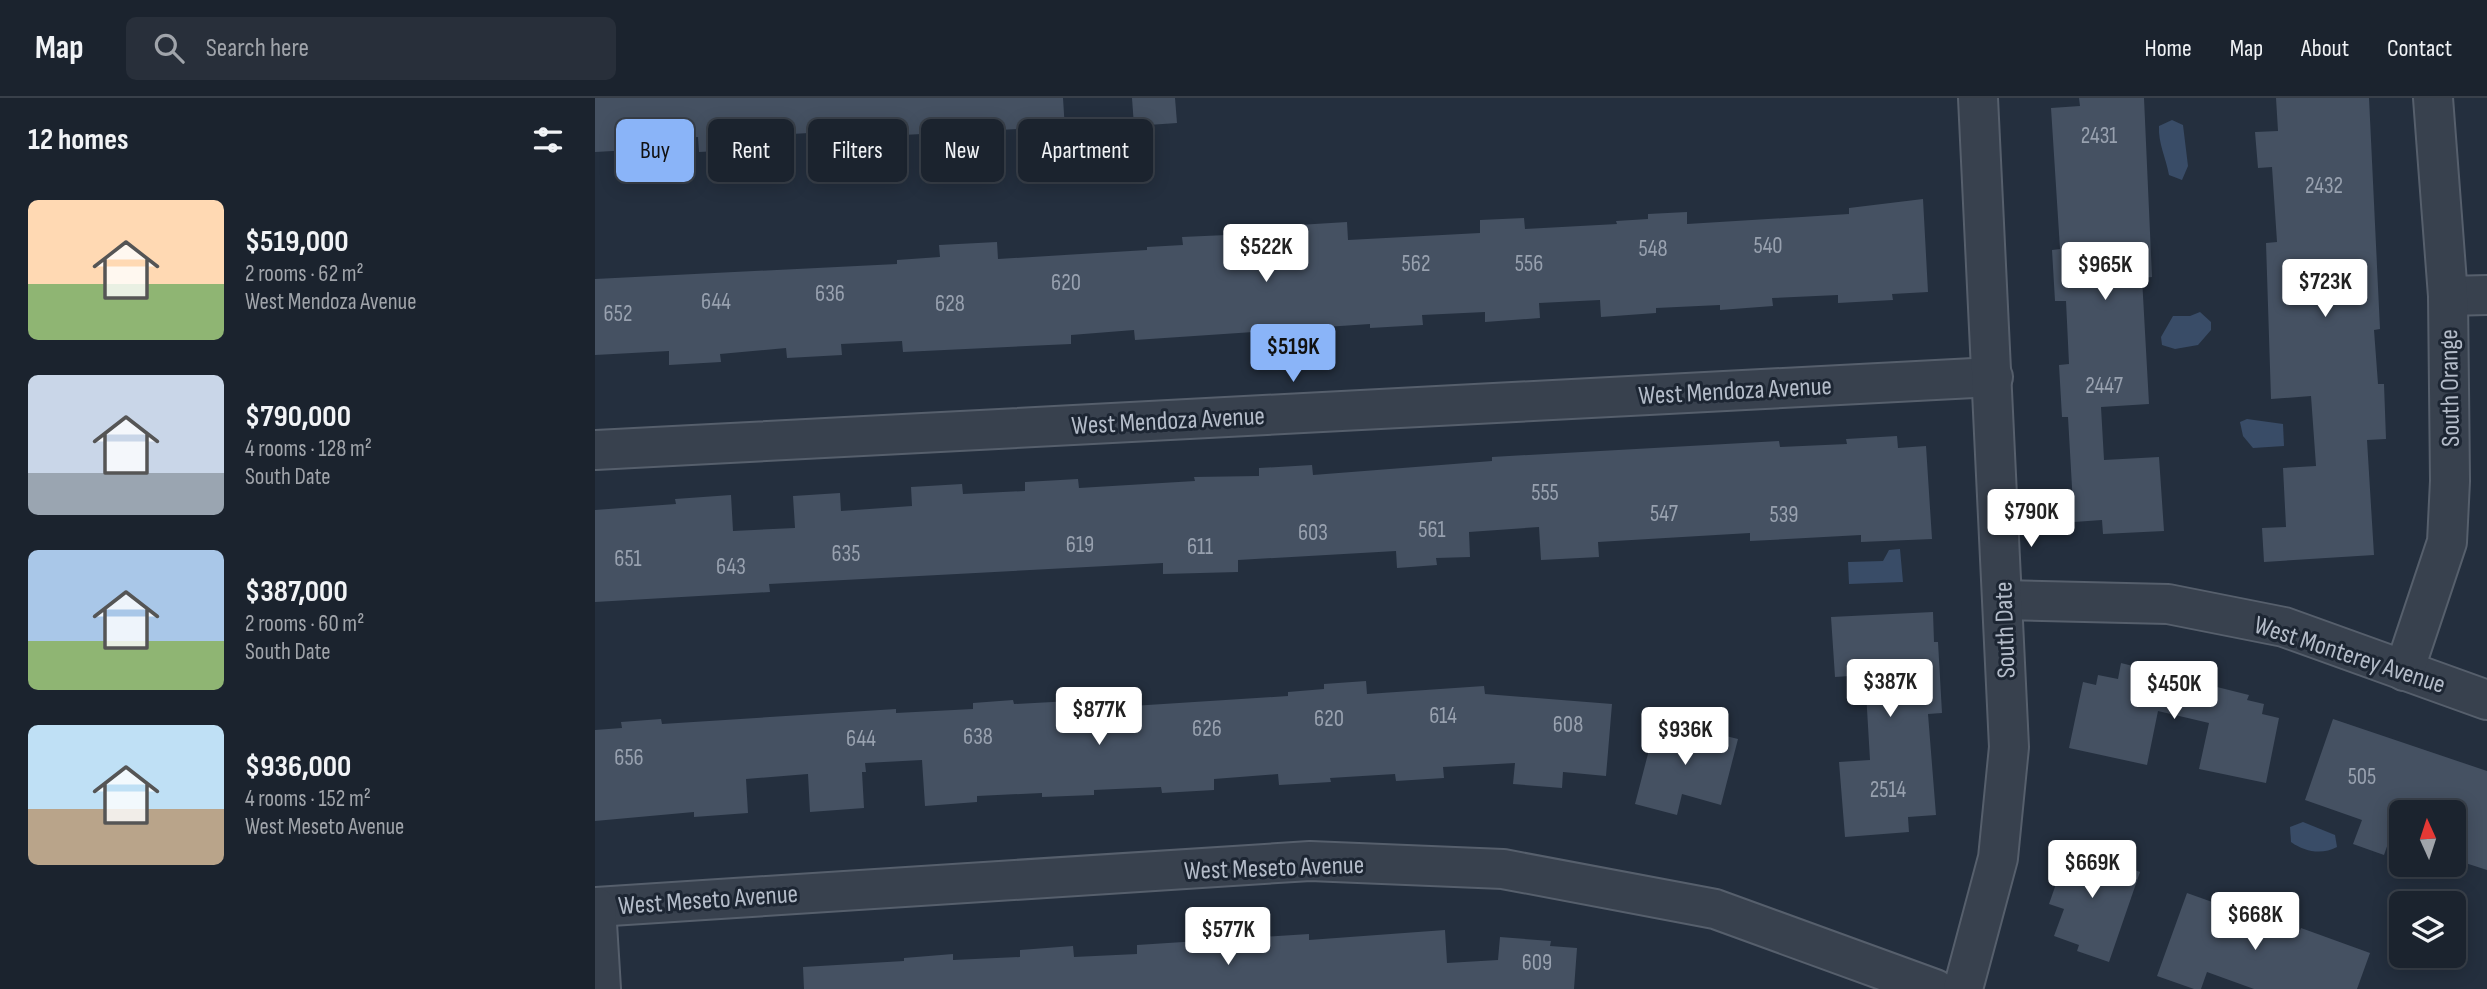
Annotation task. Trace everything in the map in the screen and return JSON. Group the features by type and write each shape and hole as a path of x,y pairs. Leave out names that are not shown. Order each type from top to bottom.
{"street":[{"name":"South Date","path":"1963,989 1998,858 2009,747 1978,98"},
{"name":"South Orange","path":"2404,671 2447,542 2450,481 2448,296 2433,98"},
{"path":"2448,296 2487,295"},
{"name":"West Mendoza Avenue","path":"595,450 1993,377"},
{"name":"West Monterey Avenue","path":"2003,600 2168,604 2284,626 2487,700"},
{"name":"West Meseto Avenue","path":"596,907 1310,861 1503,869 1714,909 1935,989"},
{"path":"596,907 601,989"}],"water":[{"path":"2172,120 2183,125 2188,166 2182,180 2169,175 2160,138 2159,126"},
{"path":"2200,312 2211,322 2211,330 2198,345 2175,349 2162,345 2161,337 2173,316 2190,316"},
{"path":"2247,419 2283,424 2284,446 2253,448 2243,436 2240,422"},
{"path":"1900,549 1903,582 1849,584 1848,562 1883,561 1889,550"},
{"path":"2303,822 2335,835 2337,847 2314,851 2291,842 2290,827"}],"building":[{"path":"595,98 1063,98 1064,119 1018,119 1018,129 1004,130 1004,119 921,119 921,134 907,135 907,119 808,119 808,133 794,134 794,119 708,119 708,152 699,152 698,137 694,137 694,119 616,119 616,151 595,152"},
{"path":"1132,98 1175,98 1177,123 1153,125 1153,119 1134,119"},
{"path":"2079,98 2144,98 2152,277 2142,278 2149,404 2101,407 2104,460 2159,457 2164,531 2103,534 2102,520 2074,522 2068,417 2062,417 2059,365 2069,364 2066,301 2055,301 2052,250 2060,249 2051,108 2080,106"},
{"path":"2276,98 2369,98 2380,329 2374,330 2378,384 2384,384 2386,439 2367,440 2374,555 2264,562 2262,528 2286,527 2283,468 2316,466 2311,396 2271,399 2266,243 2277,242 2272,167 2258,168 2255,132 2278,131"},
{"path":"1923,199 1928,292 1892,294 1893,300 1838,303 1838,295 1772,298 1773,306 1720,310 1720,305 1656,308 1656,313 1601,317 1600,300 1539,303 1540,318 1485,322 1485,312 1422,315 1423,325 1370,328 1370,324 1135,340 1134,330 1071,335 1071,344 903,352 902,341 841,344 842,355 787,358 786,348 720,354 721,362 669,365 669,351 595,355 595,279 897,264 897,260 940,257 939,245 997,242 998,259 1147,250 1147,247 1183,245 1182,237 1249,234 1249,228 1347,222 1348,240 1480,233 1480,220 1524,218 1525,229 1617,224 1616,221 1648,219 1648,214 1687,212 1687,224 1849,214 1849,208"},
{"path":"1897,436 1898,448 1926,446 1932,539 1861,542 1861,535 1750,541 1750,533 1598,542 1599,557 1541,560 1539,527 1469,532 1470,557 1436,558 1437,565 1397,568 1396,551 1238,560 1238,572 1163,574 1163,563 769,584 770,592 595,602 595,510 676,504 675,499 731,495 733,531 795,528 793,496 840,493 841,511 912,506 911,487 962,484 963,494 1025,491 1025,482 1078,479 1079,488 1195,481 1194,477 1259,476 1259,468 1312,465 1313,475 1492,461 1492,457 1779,441 1780,447 1847,444 1846,439"},
{"path":"1933,612 1934,642 1938,642 1942,713 1928,714 1936,815 1908,817 1909,832 1845,837 1839,762 1870,760 1865,675 1835,677 1831,617"},
{"path":"2121,663 2249,695 2247,700 2264,704 2262,714 2279,718 2266,783 2199,769 2209,723 2158,711 2147,765 2069,748 2083,682 2096,685 2098,675 2118,679"},
{"path":"1366,681 1367,694 1484,686 1485,694 1612,704 1606,776 1563,772 1562,788 1513,784 1515,763 1443,767 1444,778 1396,781 1395,774 1330,778 1331,782 1279,785 1278,774 1214,779 1214,790 1162,793 1161,787 1094,790 1094,795 1042,797 1042,793 977,796 977,802 925,806 922,760 865,763 866,772 862,772 864,808 810,812 808,774 746,779 748,813 694,817 694,812 595,821 595,730 622,728 621,722 661,719 662,724 896,709 896,713 973,709 973,703 1089,700 1089,696 1131,694 1132,706 1288,696 1288,692 1324,689 1324,684"},
{"path":"1657,719 1738,739 1721,805 1682,794 1677,815 1635,804"},
{"path":"2333,719 2487,771 2487,870 2466,863 2466,800 2389,800 2389,841 2384,855 2353,844 2362,820 2305,800"},
{"path":"2071,841 2108,853 2106,860 2140,872 2109,962 2077,951 2079,945 2054,936 2064,909 2049,904"},
{"path":"2187,893 2299,933 2301,928 2370,953 2357,989 2254,989 2207,972 2201,989 2194,989 2157,976"},
{"path":"1445,930 1447,963 1498,960 1500,937 1551,941 1550,946 1577,948 1574,989 804,989 803,967 904,961 904,958 953,954 953,960 1020,957 1020,950 1073,946 1074,957 1137,954 1137,945 1309,934 1309,940"}]}
